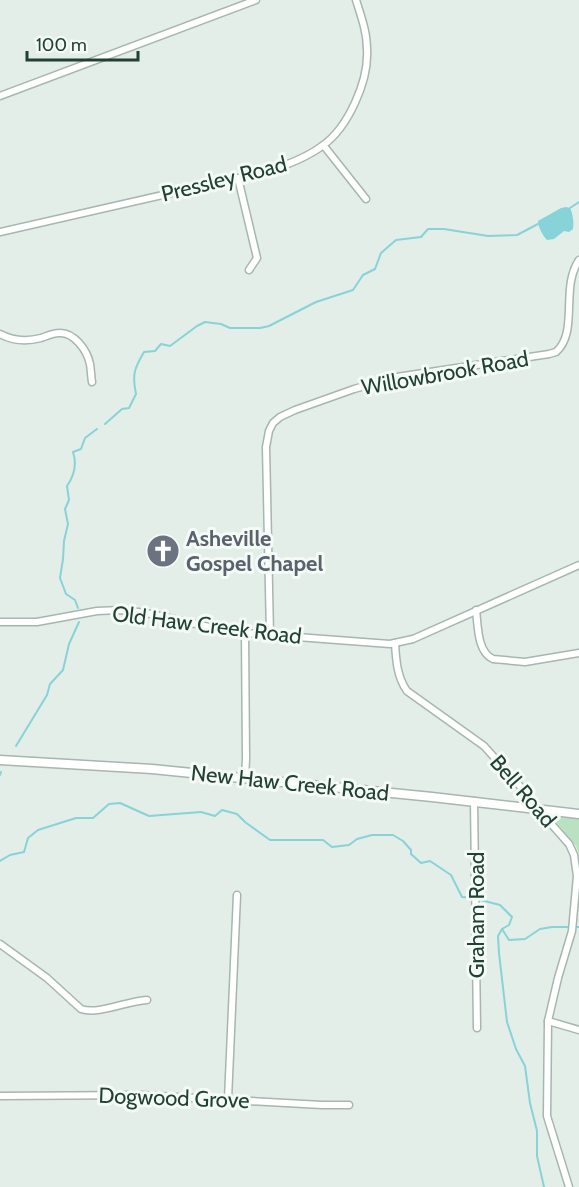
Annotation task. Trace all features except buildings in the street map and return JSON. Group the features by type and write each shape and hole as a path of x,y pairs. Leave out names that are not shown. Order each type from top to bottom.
{"street":[{"path":"0,96 256,0"},
{"name":"Pressley Road","path":"0,232 268,171 290,164 324,146 347,119 367,63 366,38 356,0"},
{"path":"324,146 366,199"},
{"path":"238,178 257,258 249,270"},
{"name":"Willowbrook Road","path":"270,635 266,447 273,423 296,410 384,380 556,352 567,344 571,334 573,270 579,260"},
{"path":"0,334 7,338 28,341 56,333 65,333 77,341 85,353 92,382"},
{"name":"Old Haw Creek Road","path":"0,622 37,622 97,611 118,610 146,613 245,633 395,643 412,639 579,565"},
{"path":"476,610 483,650 488,657 525,662 579,653"},
{"path":"245,633 245,778"},
{"name":"Bell Road","path":"395,643 398,671 407,691 484,746 568,844 574,855 577,876 572,928 548,1021 547,1116 569,1187"},
{"name":"New Haw Creek Road","path":"0,760 152,769 474,801 579,814"},
{"name":"Graham Road","path":"474,801 477,1028"},
{"path":"228,1099 237,895"},
{"path":"0,944 47,978 81,1009 94,1011 147,1000"},
{"path":"548,1021 579,1030"},
{"name":"Dogwood Grove","path":"0,1096 140,1095 349,1106"}],"green space":[{"path":"558,816 579,819 579,854 576,846 556,822 555,819"}],"water":[{"path":"566,207 570,208 572,213 573,229 569,232 564,231 554,239 547,240 538,221"}],"waterway":[{"path":"570,208 579,202"},
{"path":"105,424 122,409 129,408 136,394 135,372 144,352 155,351 161,344 170,346 205,322 230,328 269,326 316,302 353,290 363,275 375,269 381,253 396,240 421,237 428,229 444,229 488,236 517,235 538,224"},
{"path":"78,608 75,600 66,594 60,578 68,524 65,509 69,500 67,486 74,470 73,452 81,449 85,438 97,429"},
{"path":"16,746 47,695 50,684 63,670 69,644 79,622"},
{"path":"0,861 10,855 24,852 28,838 38,830 76,818 93,818 109,804 120,803 149,816 201,812 215,816 222,810 237,814 270,840 323,840 332,847 349,845 357,839 372,835 393,835 403,841 411,850 411,854 421,863 430,861 451,875 462,897 500,905 512,917 509,925 502,929 498,936 507,1022 516,1049 525,1066 530,1103 537,1131 537,1156 544,1187"},
{"path":"502,929 509,940 525,939 540,929 579,927"}],"place":[{"name":"Asheville Gospel Chapel","path":"163,551"}]}
